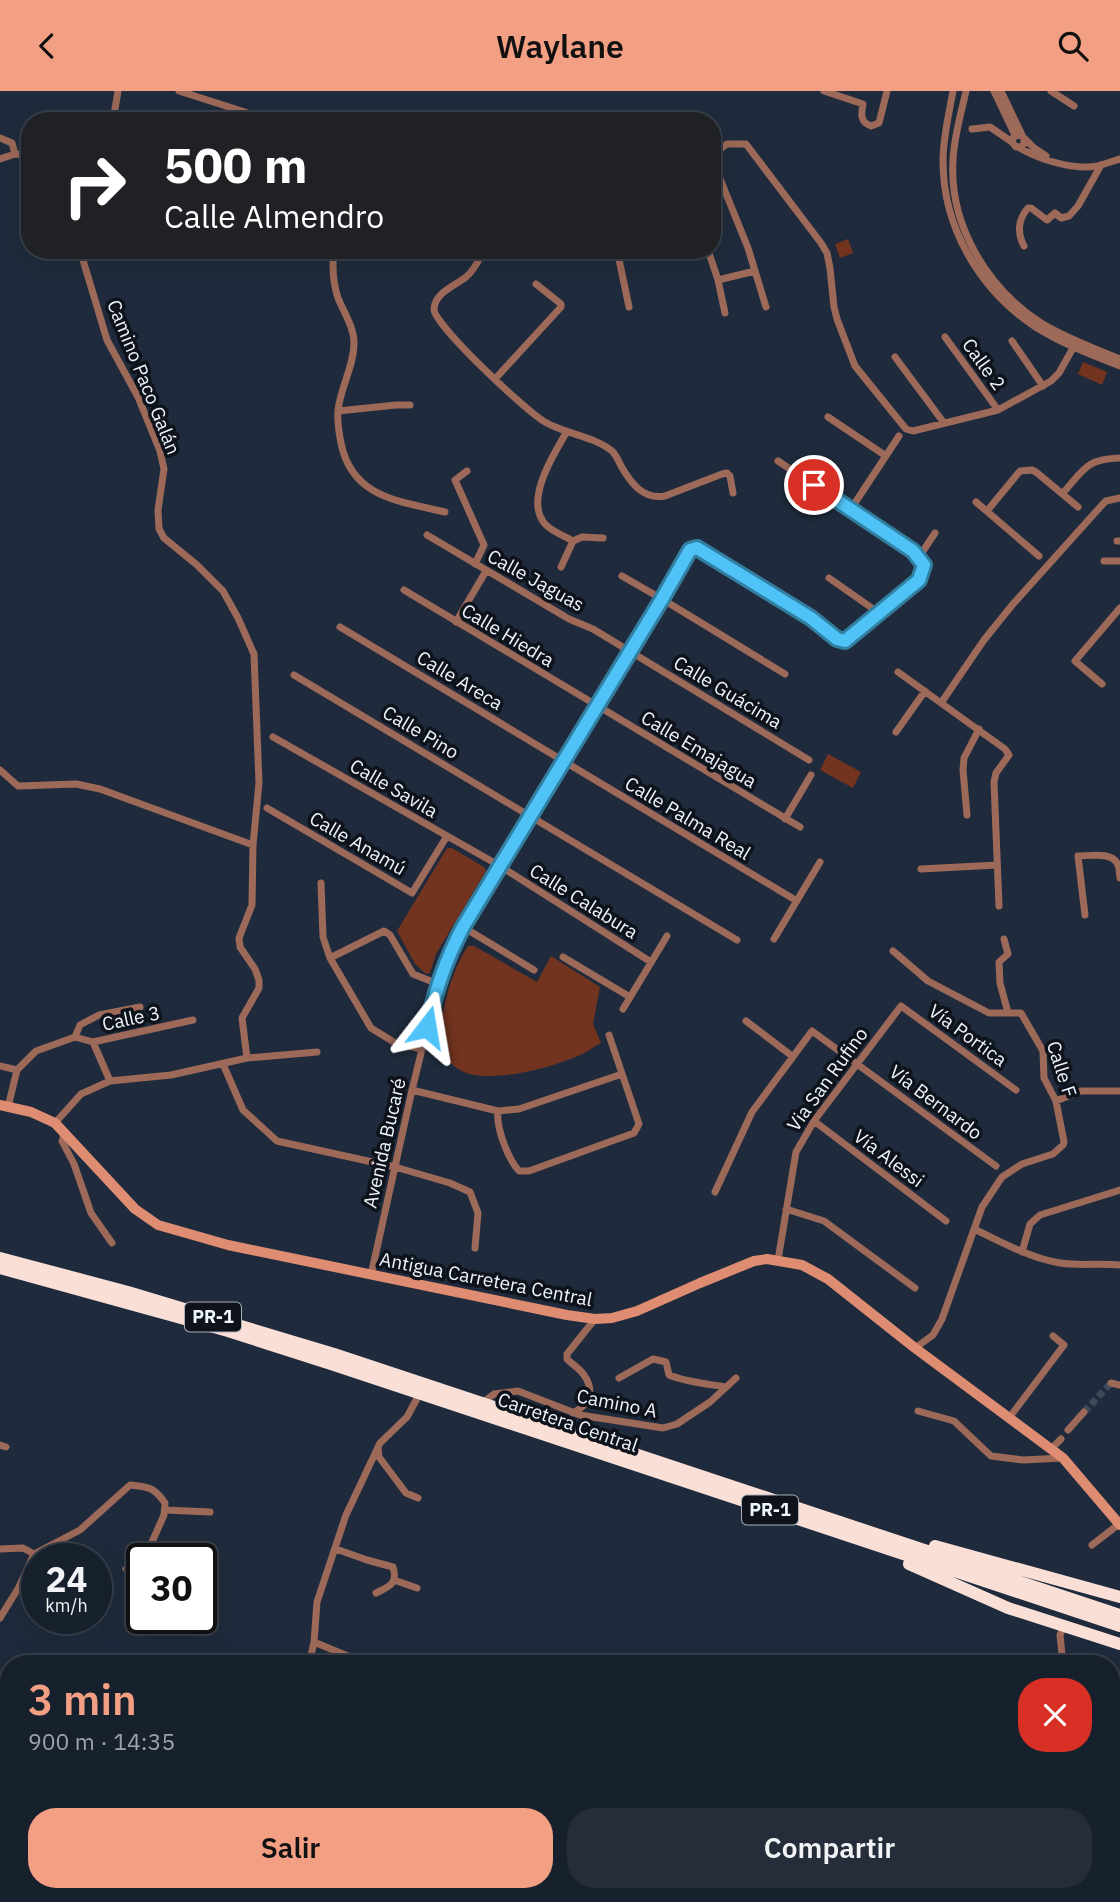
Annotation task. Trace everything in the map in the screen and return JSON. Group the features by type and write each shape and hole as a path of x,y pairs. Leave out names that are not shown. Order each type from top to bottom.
{"highway":[{"name":"Carretera Central","path":"0,1258 128,1292 334,1354 422,1388 481,1403 1120,1626"},
{"name":"Carretera Central","path":"0,1268 422,1388 881,1541 1120,1615"},
{"path":"881,1541 905,1538 1120,1597"},
{"path":"881,1541 909,1564 1009,1608 1120,1644"}],"street":[{"path":"114,112 118,91"},
{"path":"179,91 245,112"},
{"path":"824,91 863,104 861,118 871,126 879,123 887,91"},
{"path":"953,91 945,141 947,202 960,238 976,267 1003,302 1036,327 1073,348 1120,366"},
{"path":"966,91 955,139 953,180 957,210 976,256 995,281 1026,312 1062,335 1120,359"},
{"path":"994,91 1018,140"},
{"path":"1001,91 1018,140"},
{"path":"1051,91 1074,106"},
{"path":"972,129 990,127 1018,140 1037,157 1075,167 1101,165 1120,159"},
{"path":"0,138 12,143 15,154"},
{"path":"721,149 727,144 746,144 827,253 837,319 855,366 906,429 913,431 998,410 1051,381 1059,373 1073,348"},
{"path":"0,159 21,155"},
{"path":"1024,246 1019,230 1024,212 1031,208 1047,220 1055,213 1061,218 1069,216 1078,206 1101,165"},
{"path":"721,180 748,248 766,307"},
{"name":"Camino Paco Galán","path":"83,259 107,340 138,397 160,451 164,469 158,510 159,529 164,538 223,591 254,654 259,783 253,845 252,905 239,938 240,947 255,969 259,988 242,1018 247,1058"},
{"path":"332,259 334,282 354,341 338,411 338,432 343,456 358,481 374,491 398,501 445,512"},
{"path":"480,259 468,275 440,295 434,314 495,379 546,423 566,433 594,441 613,452 629,478 647,496 665,496 722,474 730,476 733,493"},
{"path":"619,259 629,307"},
{"path":"711,259 726,313"},
{"path":"718,280 755,271"},
{"path":"495,379 561,307 561,304 536,284"},
{"name":"Calle 2","path":"945,337 998,410"},
{"path":"1012,341 1043,386"},
{"path":"895,357 944,423"},
{"path":"338,411 410,405"},
{"path":"828,417 886,456"},
{"path":"566,433 543,473 539,507 546,526 573,541"},
{"path":"851,509 899,436"},
{"path":"1063,493 1092,462 1120,457"},
{"path":"778,461 906,546 920,559 924,567 919,580 879,613 829,579"},
{"path":"988,511 1020,471 1032,470 1078,507"},
{"path":"467,471 455,480 484,545 475,564"},
{"path":"941,703 1013,604 1106,501 1120,498"},
{"path":"976,502 1039,556"},
{"path":"920,559 935,533"},
{"name":"Calle Jaguas","path":"427,535 486,572 630,650"},
{"path":"561,567 573,541 582,537 603,538"},
{"name":"Avenida Bucaré","path":"371,1275 422,1049 438,984 450,953 463,927 690,550 697,548 811,618 837,639 845,641 879,613"},
{"path":"1104,561 1120,561"},
{"path":"456,622 486,572"},
{"path":"622,576 785,674"},
{"name":"Calle Hiedra","path":"404,590 597,706"},
{"path":"1102,684 1075,661 1120,608"},
{"name":"Calle Areca","path":"340,627 564,761"},
{"name":"Calle Guácima","path":"630,650 809,760"},
{"path":"898,672 1005,749 1009,755 996,773 994,782 999,906"},
{"name":"Calle Pino","path":"294,675 737,940"},
{"path":"897,732 925,691"},
{"name":"Calle Emajagua","path":"597,706 800,827"},
{"path":"967,815 964,758 979,730"},
{"name":"Calle Savila","path":"273,737 500,866"},
{"name":"Calle Palma Real","path":"564,761 797,901"},
{"path":"0,770 19,786 76,784 100,789 253,845"},
{"path":"785,819 811,775"},
{"name":"Calle Anamú","path":"267,808 412,893 447,836"},
{"path":"1085,915 1078,856 1098,855 1112,858 1118,865 1120,878"},
{"path":"774,939 820,862"},
{"path":"921,869 997,865"},
{"name":"Calle Calabura","path":"500,866 652,962"},
{"path":"321,883 323,937 330,958 371,1028 397,1044 422,1049"},
{"path":"463,927 534,970"},
{"path":"330,958 384,931 390,935 414,974 438,984"},
{"path":"622,1009 667,936"},
{"path":"1004,939 1008,954 999,962 999,977 1009,1013"},
{"name":"Calle F","path":"893,951 928,981 989,1013 1021,1013 1043,1051 1044,1078 1056,1101 1063,1133 1063,1145 1053,1154 1022,1164 1002,1177 982,1207 942,1319 933,1335 915,1348"},
{"path":"563,957 630,997"},
{"name":"Via San Rufino","path":"778,1260 796,1152 814,1121 901,1006"},
{"name":"Vía Portica","path":"901,1006 1016,1090"},
{"path":"4,1106 17,1070 36,1051 75,1037 80,1025 100,1014 140,1007"},
{"name":"Calle 3","path":"75,1037 93,1042 193,1020"},
{"path":"715,1192 752,1112 792,1056 746,1021"},
{"name":"Vía Bernardo","path":"792,1056 812,1031 996,1166"},
{"path":"498,1111 497,1121 511,1163 519,1171 528,1171 634,1133 639,1124 609,1035"},
{"path":"93,1042 110,1081"},
{"path":"55,1123 81,1094 110,1081 171,1076 247,1058 317,1052"},
{"path":"223,1064 243,1110 277,1141 395,1167 450,1183 470,1192 478,1213 475,1248"},
{"path":"0,1066 17,1070"},
{"path":"412,1090 498,1111 519,1109 622,1074"},
{"path":"1056,1101 1081,1091 1120,1091"},
{"name":"Antigua Carretera Central","path":"4,1106 31,1112 55,1123 135,1209 158,1225 228,1245 567,1315 595,1319 612,1318 637,1311 754,1261 767,1259 802,1265 828,1279 915,1348 1063,1458 1119,1525"},
{"name":"Vía Alessi","path":"814,1121 946,1221"},
{"path":"65,1132 62,1141 74,1164 91,1213 112,1243"},
{"path":"1022,1252 1030,1224 1040,1215 1120,1190"},
{"path":"786,1209 824,1221 915,1288"},
{"path":"974,1229 1022,1252 1061,1263 1120,1265"},
{"path":"573,1413 587,1403 590,1396 589,1385 583,1372 567,1359 567,1354 595,1319"},
{"path":"1009,1418 1064,1345 1053,1336"},
{"path":"619,1378 653,1359 666,1362 670,1375 680,1380 726,1387"},
{"name":"Camino A","path":"481,1403 494,1394 518,1391 573,1413 663,1428 677,1424 710,1402 736,1378"},
{"path":"1111,1383 1120,1385"},
{"path":"311,1655 317,1602 346,1515 378,1447 407,1417 422,1388"},
{"path":"918,1411 954,1421 991,1456 1023,1460 1063,1458"},
{"path":"1068,1430 1084,1412"},
{"path":"1051,1449 1061,1439"},
{"path":"378,1447 379,1457 406,1493 418,1498"},
{"path":"55,1543 80,1530 130,1485 147,1486 157,1491 165,1503 151,1543"},
{"path":"164,1510 210,1512"},
{"path":"1092,1545 1119,1525"},
{"path":"0,1549 21,1548"},
{"path":"336,1549 393,1567 394,1580 387,1588 376,1593"},
{"path":"394,1580 417,1588"},
{"path":"0,1618 21,1583"},
{"path":"1062,1655 1060,1635 1064,1626"},
{"path":"314,1642 345,1655"}],"shaded area":[{"path":"848,239 853,253 840,258 835,244"},
{"path":"1083,362 1107,372 1102,385 1078,374"},
{"path":"828,754 861,772 853,788 820,770"},
{"path":"447,848 452,848 484,867 486,871 436,954 430,973 426,974 415,964 397,931"},
{"path":"468,946 474,946 537,982 551,956 600,987 593,1024 601,1043 570,1059 521,1073 486,1076 457,1068 435,1048 451,982"}],"tunnel":[{"path":"1084,1412 1111,1383"}],"route":[{"path":"427,1027 438,984 463,927 690,550 697,548 811,618 837,639 845,641 919,580 924,565 913,551 814,485"}]}
